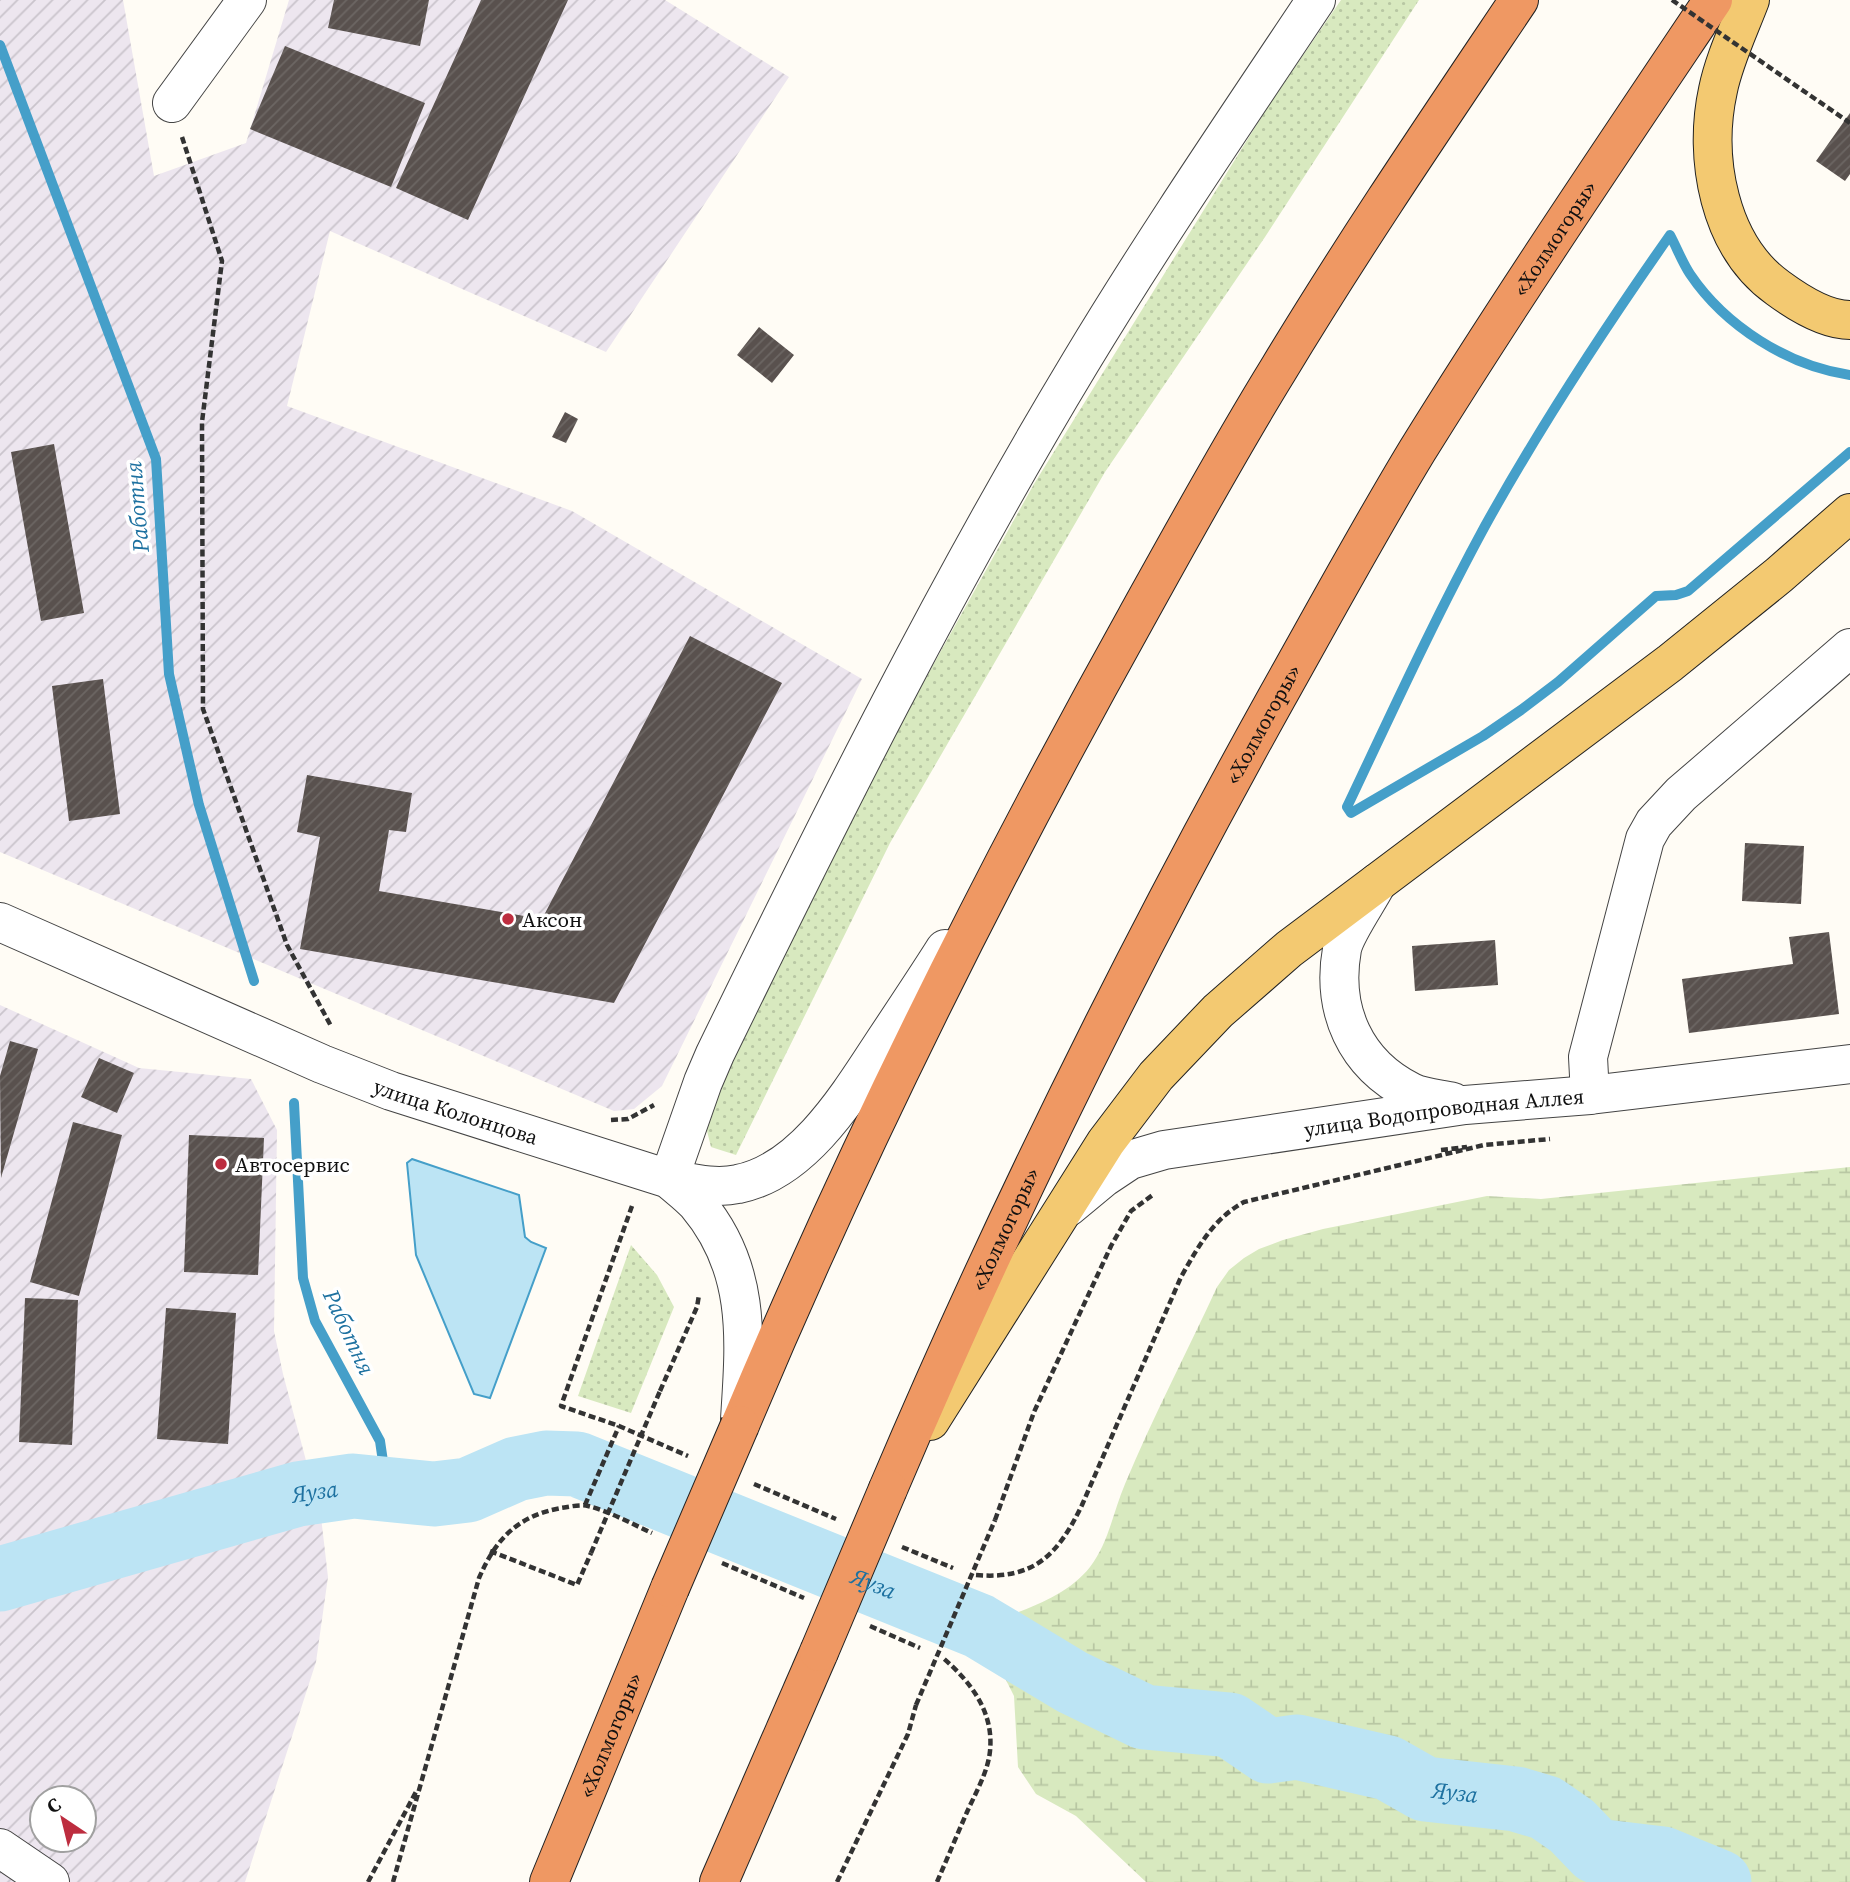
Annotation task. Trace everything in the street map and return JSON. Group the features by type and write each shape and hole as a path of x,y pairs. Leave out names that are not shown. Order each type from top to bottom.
{"highway":[{"path":"740,1425 827,1224 911,1047 1002,863 1101,680 1278,370 1519,0"},
{"name":"«Холмогоры»","path":"719,1882 968,1303 1146,937 1236,770 1416,454 1505,314 1713,0"},
{"name":"«Холмогоры»","path":"549,1882 740,1425"}],"main road":[{"path":"1749,0 1718,90 1711,153 1722,204 1738,245 1766,280 1802,306 1850,320"},
{"path":"888,1489 1106,1142 1156,1076 1200,1029 1289,949 1671,663 1850,513"}],"street":[{"path":"172,103 247,0"},
{"path":"1002,863 853,1088 811,1141 780,1166 763,1176 738,1184 712,1186 669,1180 715,1054 846,787 962,568 1078,366 1157,238 1316,0"},
{"path":"1590,1095 1588,1057 1645,839 1654,823 1681,794 1850,648"},
{"path":"1377,883 1342,946 1339,984 1344,1016 1357,1047 1382,1072 1412,1093 1465,1105"},
{"name":"улица Колонцова","path":"0,922 322,1064 391,1091 669,1180 696,1203 715,1230 730,1259 744,1316 740,1425"},
{"name":"улица Водопроводная Аллея","path":"1058,1216 1103,1178 1130,1160 1164,1150 1465,1105 1590,1095 1850,1063"},
{"path":"0,1848 50,1882"}],"path":[{"path":"1672,0 1850,123"},
{"path":"172,103 222,261 202,422 203,709 287,945 332,1028"},
{"path":"1428,1151 1552,1139"},
{"path":"976,1575 1003,1575 1031,1568 1047,1558 1065,1538 1082,1505 1181,1277 1201,1241 1230,1210 1244,1202 1484,1145"},
{"path":"838,1882 908,1734 916,1705 995,1520 1034,1412 1111,1246 1131,1211 1164,1186"},
{"path":"490,1551 577,1586 697,1307 701,1287"},
{"path":"585,1504 619,1426"},
{"path":"393,1882 478,1578 490,1551 509,1531 527,1519 549,1510 585,1504 660,1536"},
{"path":"722,1563 808,1600"},
{"path":"858,1621 920,1648"},
{"path":"937,1882 980,1784 990,1752 988,1725 982,1704 970,1683 943,1658"},
{"path":"368,1882 421,1782"}],"shaded area":[{"path":"0,0 123,0 154,176 246,143 289,0 665,0 789,77 606,352 330,231 287,406 572,511 862,679 662,1086 634,1109 614,1111 0,852"},
{"path":"0,1005 139,1068 251,1079 277,1130 274,1331 321,1517 328,1577 316,1662 245,1882 0,1882"}],"green space":[{"path":"1341,0 1419,0 1265,237 1105,472 890,843 736,1155 711,1147 704,1119 860,796 1034,484 1267,108"},
{"path":"1850,1167 1850,1882 1146,1882 1076,1816 1036,1794 1018,1767 1014,1696 979,1626 1053,1596 1067,1588 1090,1567 1106,1537 1147,1434 1217,1287 1229,1270 1244,1258 1283,1240 1323,1229 1487,1196 1541,1199"},
{"path":"631,1245 657,1275 674,1307 631,1413 578,1396"}],"water":[{"path":"412,1159 519,1195 525,1237 546,1248 490,1398 474,1394 416,1255 407,1163"}],"building":[{"path":"334,0 429,0 420,46 328,28"},
{"path":"481,0 568,0 468,220 396,188"},
{"path":"285,46 425,103 391,187 250,129"},
{"path":"1850,113 1850,174 1845,181 1816,161"},
{"path":"759,327 794,355 772,383 737,355"},
{"path":"565,412 578,419 566,443 552,437"},
{"path":"54,444 84,613 41,621 11,452"},
{"path":"690,636 782,683 614,1003 300,949 320,837 297,832 307,775 412,793 406,832 389,830 379,891 542,919"},
{"path":"103,679 120,814 69,821 52,686"},
{"path":"1745,843 1804,846 1801,904 1742,901"},
{"path":"1829,932 1839,1014 1689,1033 1682,979 1793,964 1789,937"},
{"path":"1495,940 1498,985 1415,991 1412,946"},
{"path":"10,1041 38,1049 1,1178 0,1076"},
{"path":"99,1058 134,1073 117,1113 81,1097"},
{"path":"73,1122 122,1135 79,1296 30,1282"},
{"path":"189,1135 264,1138 258,1275 184,1272"},
{"path":"25,1298 78,1300 72,1445 19,1442"},
{"path":"166,1308 236,1313 228,1444 157,1439"}],"waterway":[{"name":"Работня","path":"0,45 156,459 169,674 199,805 254,981"},
{"path":"1850,375 1804,363 1781,353 1740,326 1704,293 1687,269 1670,235 1574,378 1485,526 1431,630 1347,807 1351,813 1483,736 1521,710 1558,682 1656,596 1688,591 1850,452"},
{"name":"Работня","path":"294,1103 303,1278 315,1321 380,1441 387,1489"},
{"name":"Яуза","path":"0,1579 298,1494 353,1486 434,1494 468,1490 516,1469 546,1463 577,1464 979,1626 1072,1682 1144,1717 1230,1725 1268,1751 1297,1747 1388,1768 1425,1789 1516,1799 1546,1808 1572,1826 1596,1851 1663,1859 1719,1882"}],"place":[{"name":"Аксон","path":"508,919"},
{"name":"Автосервис","path":"221,1164"}]}
